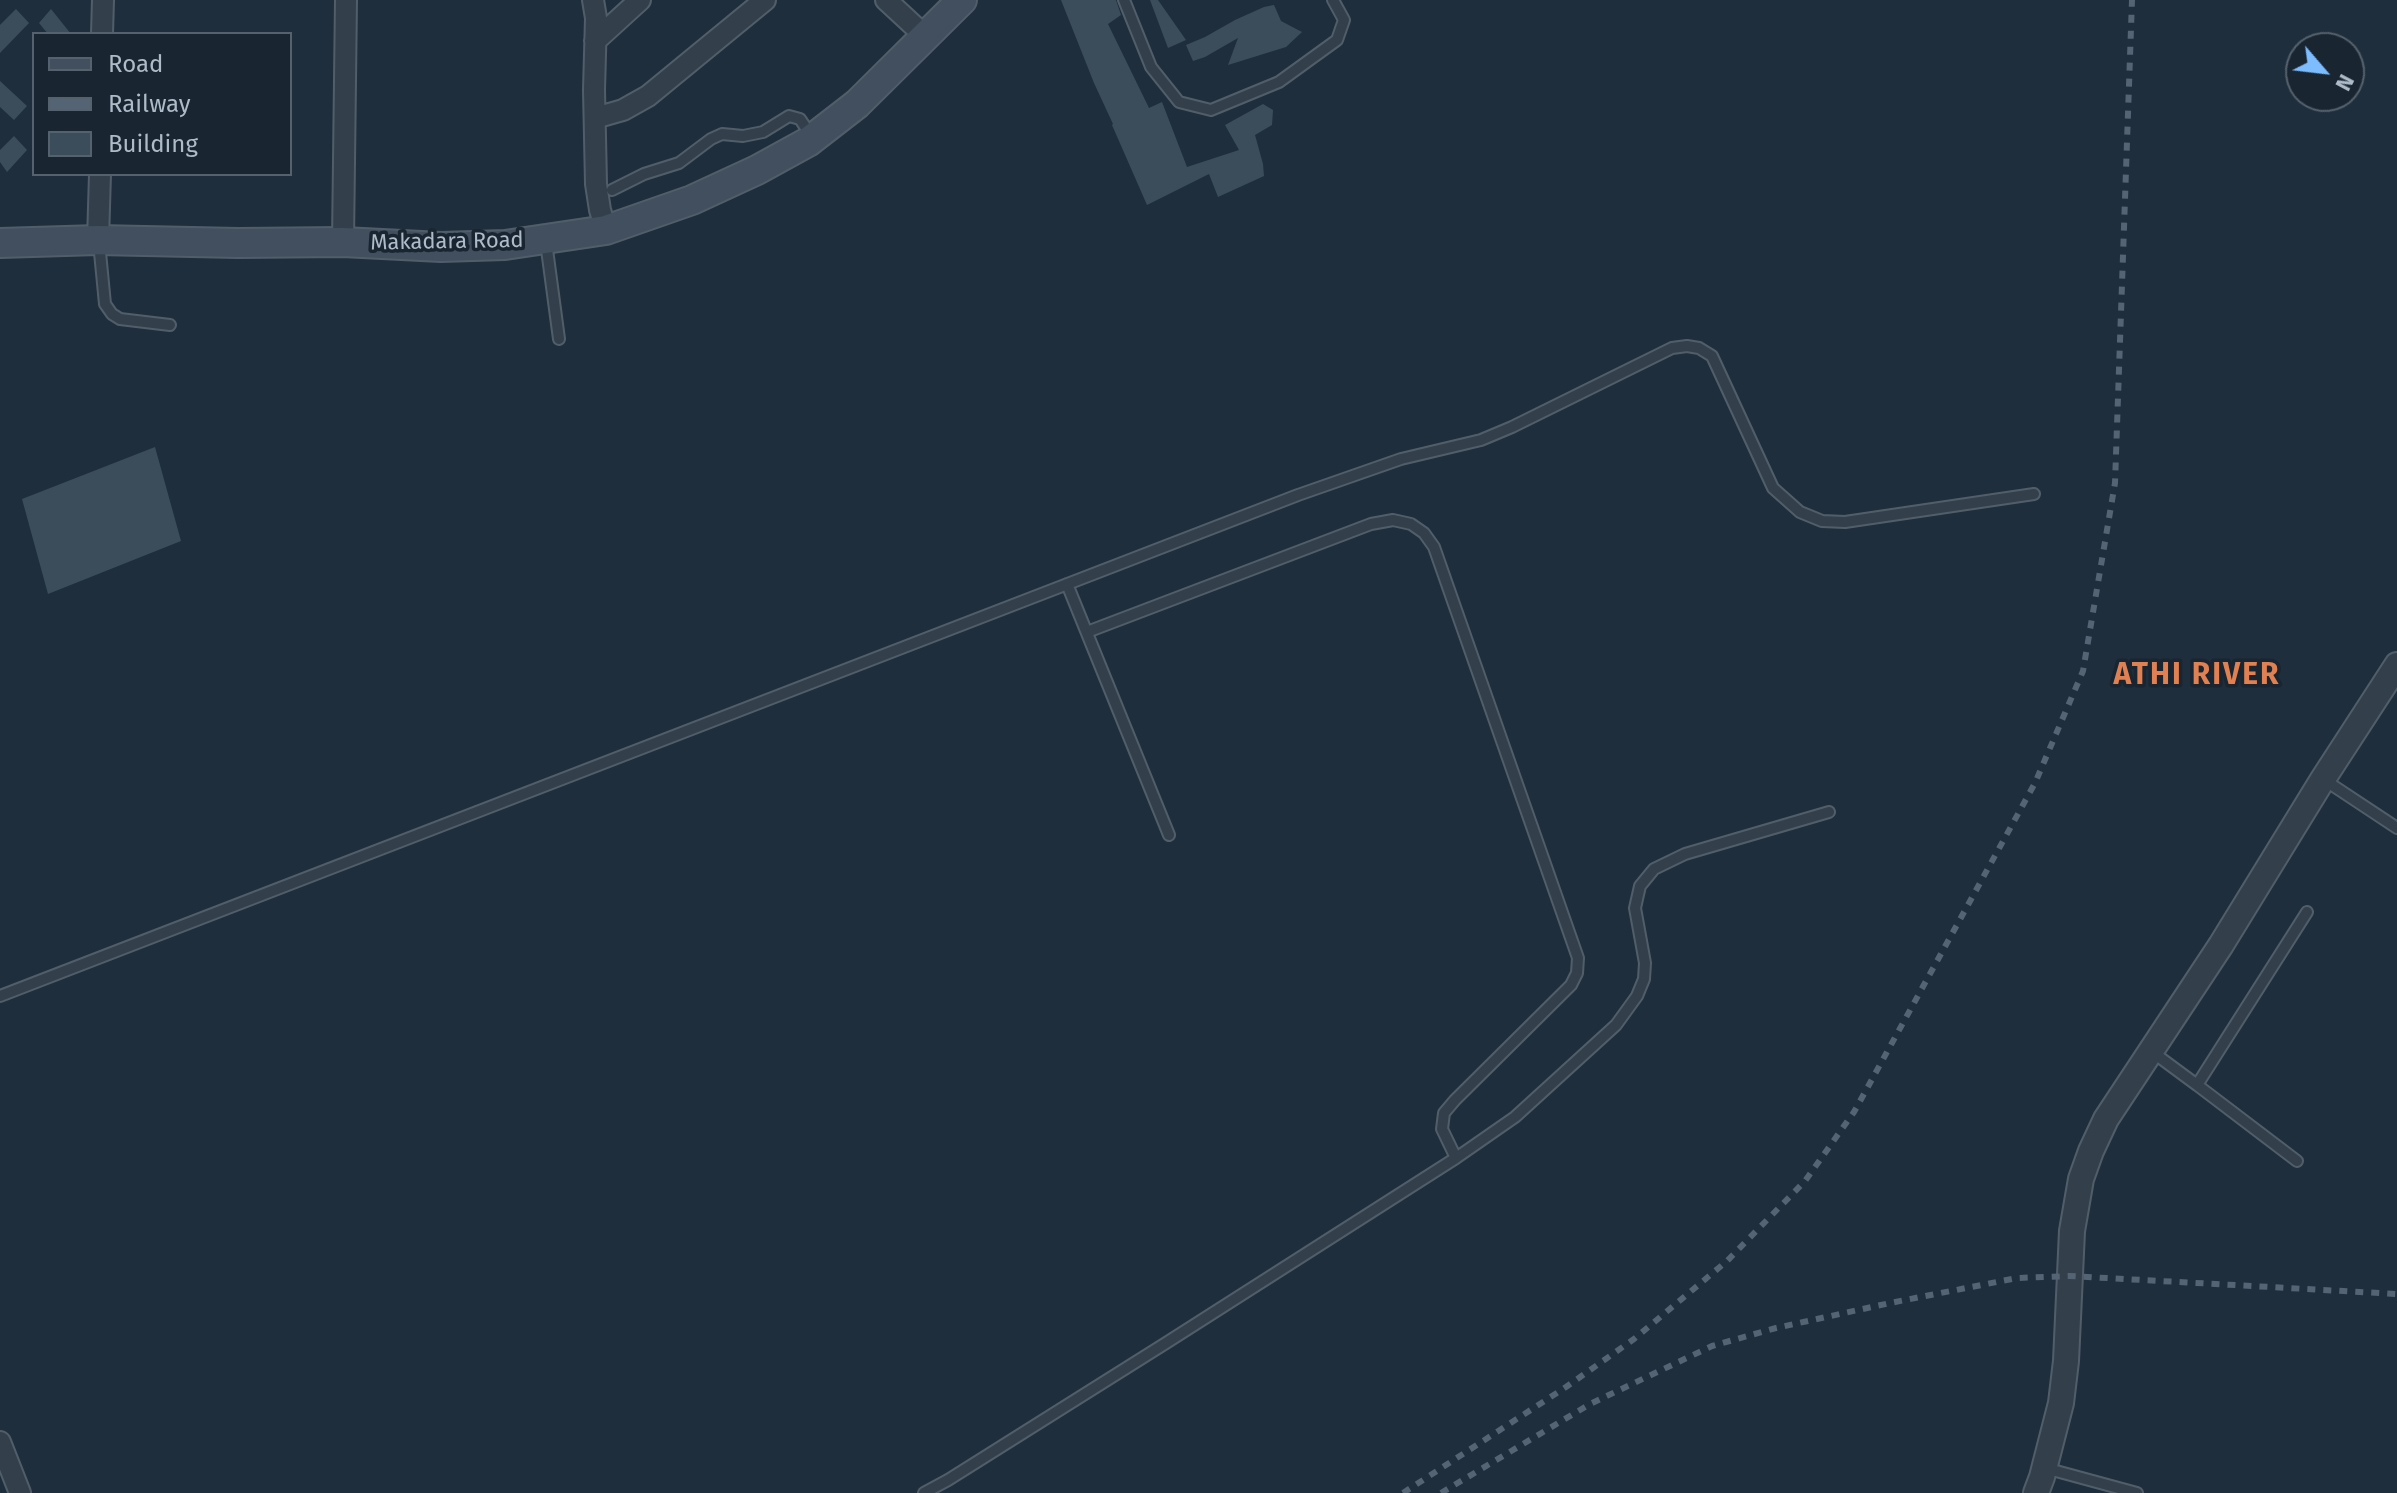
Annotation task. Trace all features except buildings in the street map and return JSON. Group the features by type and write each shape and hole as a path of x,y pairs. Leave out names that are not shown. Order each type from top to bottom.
{"main road":[{"name":"Makadara Road","path":"0,243 98,240 343,242 441,247 505,245 606,230 705,194 814,138 857,104 962,0"}],"street":[{"path":"102,32 103,0"},
{"path":"343,242 346,0"},
{"path":"593,0 596,18 596,184 606,230"},
{"path":"595,41 640,0"},
{"path":"595,118 623,110 648,96 765,0"},
{"path":"886,0 926,37"},
{"path":"98,240 100,176"},
{"path":"2036,1493 2061,1403 2072,1231 2081,1179 2091,1151 2106,1119 2221,945 2397,665"},
{"path":"0,1442 20,1493"}],"lane":[{"path":"1124,0 1151,67 1179,102 1211,110 1279,82 1337,40 1344,20 1333,0"},
{"path":"612,190 644,174 679,163 722,134 743,136 763,132 789,116 800,119 814,138"},
{"path":"98,240 105,304 112,314 120,319 170,325"},
{"path":"545,240 559,339"},
{"path":"0,996 1378,467 1481,440 1672,348 1699,348 1712,356 1773,488 1800,512 1822,521 1845,522 2034,494"},
{"path":"1087,632 1371,524 1393,520 1411,524 1424,533 1434,547 1578,958 1577,973 1571,985 1444,1113 1442,1129 1456,1158"},
{"path":"1067,584 1169,835"},
{"path":"2323,779 2397,828"},
{"path":"924,1493 1000,1448 1456,1158 1515,1117 1616,1025 1637,996 1644,979 1645,963 1635,908 1640,886 1654,869 1685,854 1829,812"},
{"path":"2197,1085 2307,912"},
{"path":"2151,1051 2297,1161"},
{"path":"2045,1468 2137,1493"}],"railway":[{"path":"1403,1493 1634,1339 1727,1261 1805,1181 1854,1112 2035,783 2083,671 2115,483 2132,0"},
{"path":"1441,1493 1590,1404 1712,1346 1776,1328 1890,1303 2017,1278 2070,1276 2397,1294"}],"district":[{"name":"ATHI RIVER","path":"2197,676"}]}
